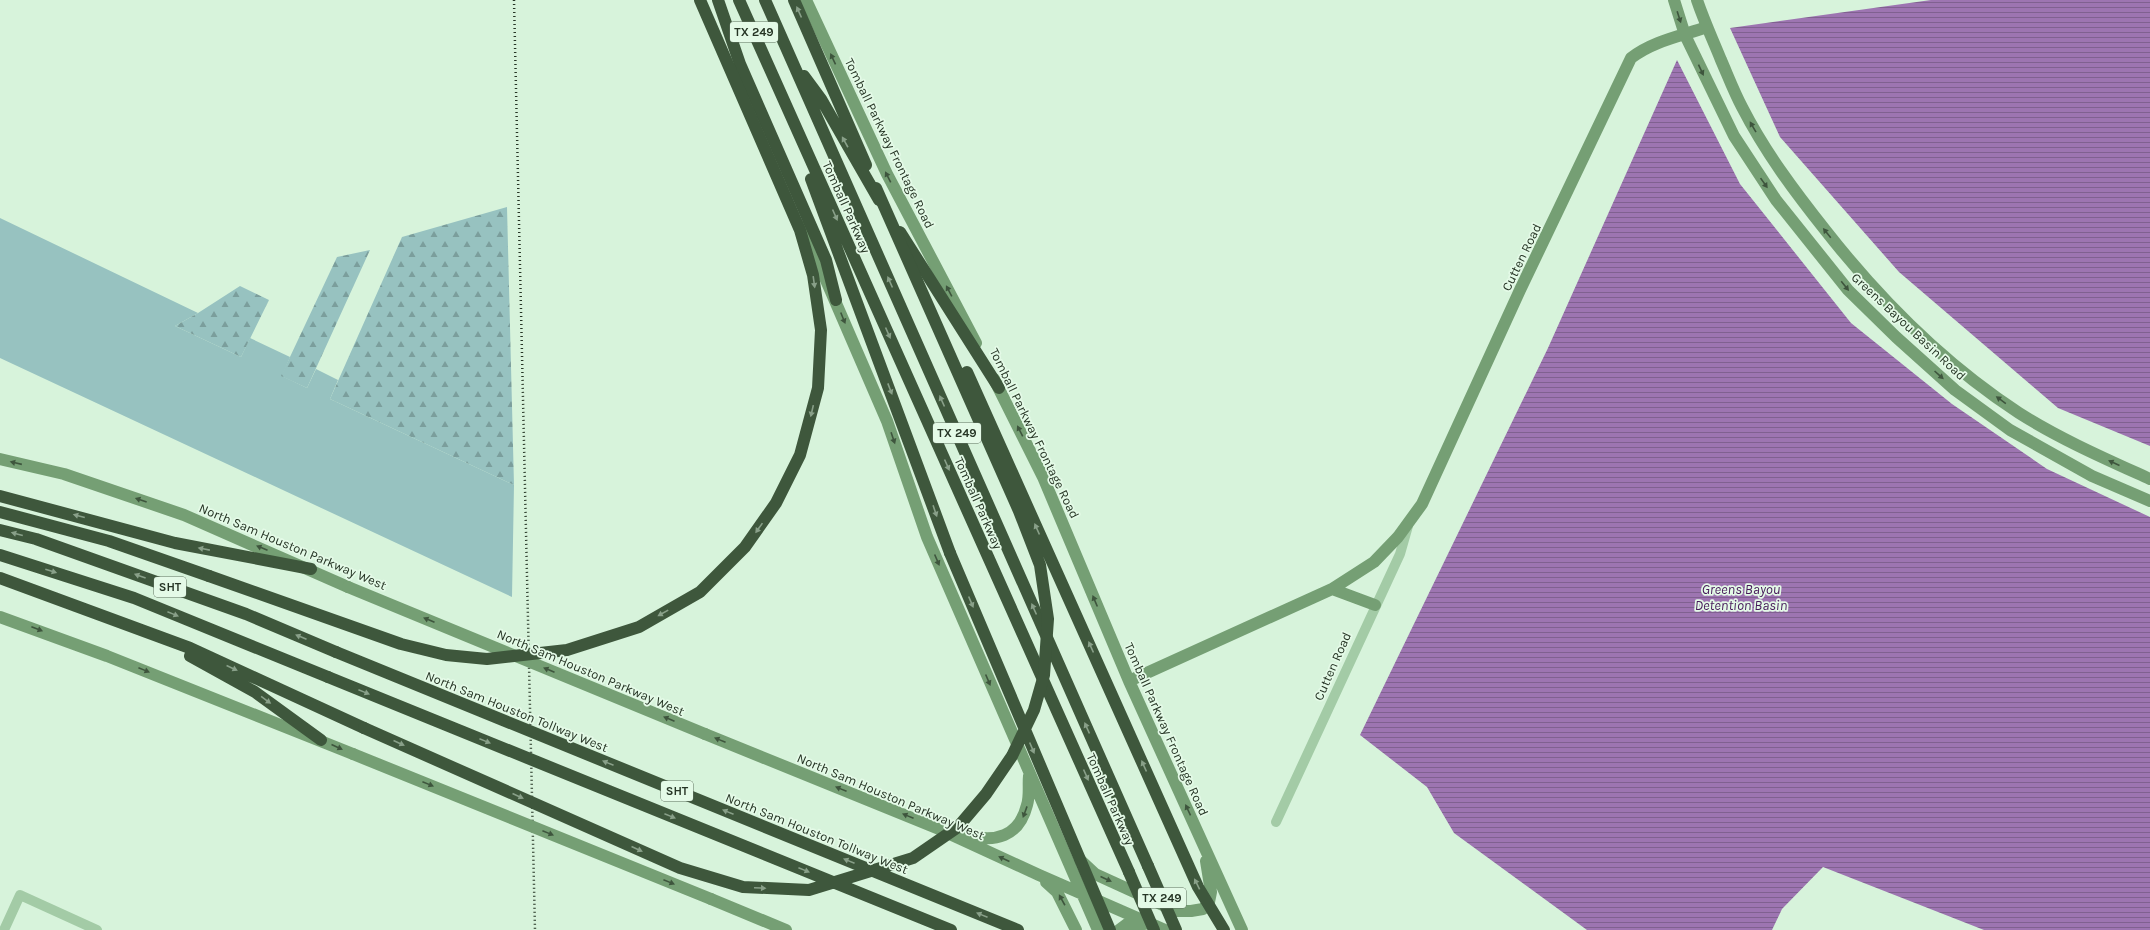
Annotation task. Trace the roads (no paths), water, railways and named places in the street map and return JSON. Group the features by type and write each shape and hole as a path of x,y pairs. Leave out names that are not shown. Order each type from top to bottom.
{"highway":[{"path":"0,512 110,541 401,644 446,655 487,659 567,650 639,627 700,592 745,547 776,503 800,455 818,388 821,330 813,275 800,230 700,0"},
{"path":"718,0 740,64 826,260 836,300"},
{"name":"Tomball Parkway","path":"740,0 1129,872 1158,929"},
{"name":"Tomball Parkway","path":"765,0 1176,930"},
{"path":"0,578 190,648 364,728 680,868 743,887 810,890 913,858 958,827 986,794 1012,756 1034,710 1044,676 1048,619 1040,565 1019,511 794,0"},
{"path":"791,58 821,99 861,172 999,388"},
{"path":"768,64 950,553 1110,930"},
{"path":"876,188 894,212 927,282 1198,887 1224,930"},
{"path":"0,496 175,543 311,569"},
{"name":"North Sam Houston Tollway West","path":"0,530 36,539 246,614 1018,930"},
{"name":"SHT","path":"0,555 134,598 951,930"},
{"path":"0,585 187,655 255,692 321,740"}],"main road":[{"path":"704,0 836,300 887,421 927,537 1098,930"},
{"name":"Tomball Parkway Frontage Road","path":"806,0 886,174 999,388 1043,477 1129,681 1242,930"},
{"path":"1674,0 1685,35"},
{"path":"1697,0 1707,27"},
{"name":"Cutten Road","path":"1129,681 1332,588 1374,562 1398,537 1422,504 1520,290 1631,58 1641,50 1657,43 1707,27"},
{"name":"Greens Bayou Basin Road","path":"1707,27 1742,107 1762,143 1795,192 1859,273 1907,324 1958,368 2020,413 2099,456 2150,479"},
{"name":"Greens Bayou Basin Road","path":"1685,35 1734,136 1750,163 1776,200 1848,290 1896,337 1955,390 2010,430 2092,476 2150,501"},
{"name":"North Sam Houston Parkway West","path":"0,459 64,474 184,515 311,569 348,587 939,829 1039,876 1081,893 1158,929"},
{"path":"1332,588 1375,605"},
{"path":"0,617 107,656 321,740 786,930"},
{"path":"939,829 983,840 1001,837 1013,830 1023,818 1028,804 1029,773"},
{"path":"1050,822 1073,853 1095,874 1176,911 1191,912 1203,909 1209,902 1211,892 1204,845"},
{"path":"1039,876 1057,892 1076,930"},
{"path":"1119,930 1127,924 1134,923 1158,929"}],"street":[{"name":"Cutten Road","path":"1276,822 1375,605 1400,554 1410,521"},
{"path":"4,930 20,895 98,930"}],"water":[{"path":"1931,0 2150,0 2150,446 2058,408 1899,272 1780,137 1730,28"},
{"name":"Greens Bayou Detention Basin","path":"1677,60 1740,184 1851,323 1952,404 2047,469 2150,517 2150,930 1984,930 1823,867 1782,909 1772,930 1587,930 1454,833 1427,787 1360,735 1548,348"}],"railway":[{"path":"514,0 535,930"}]}
